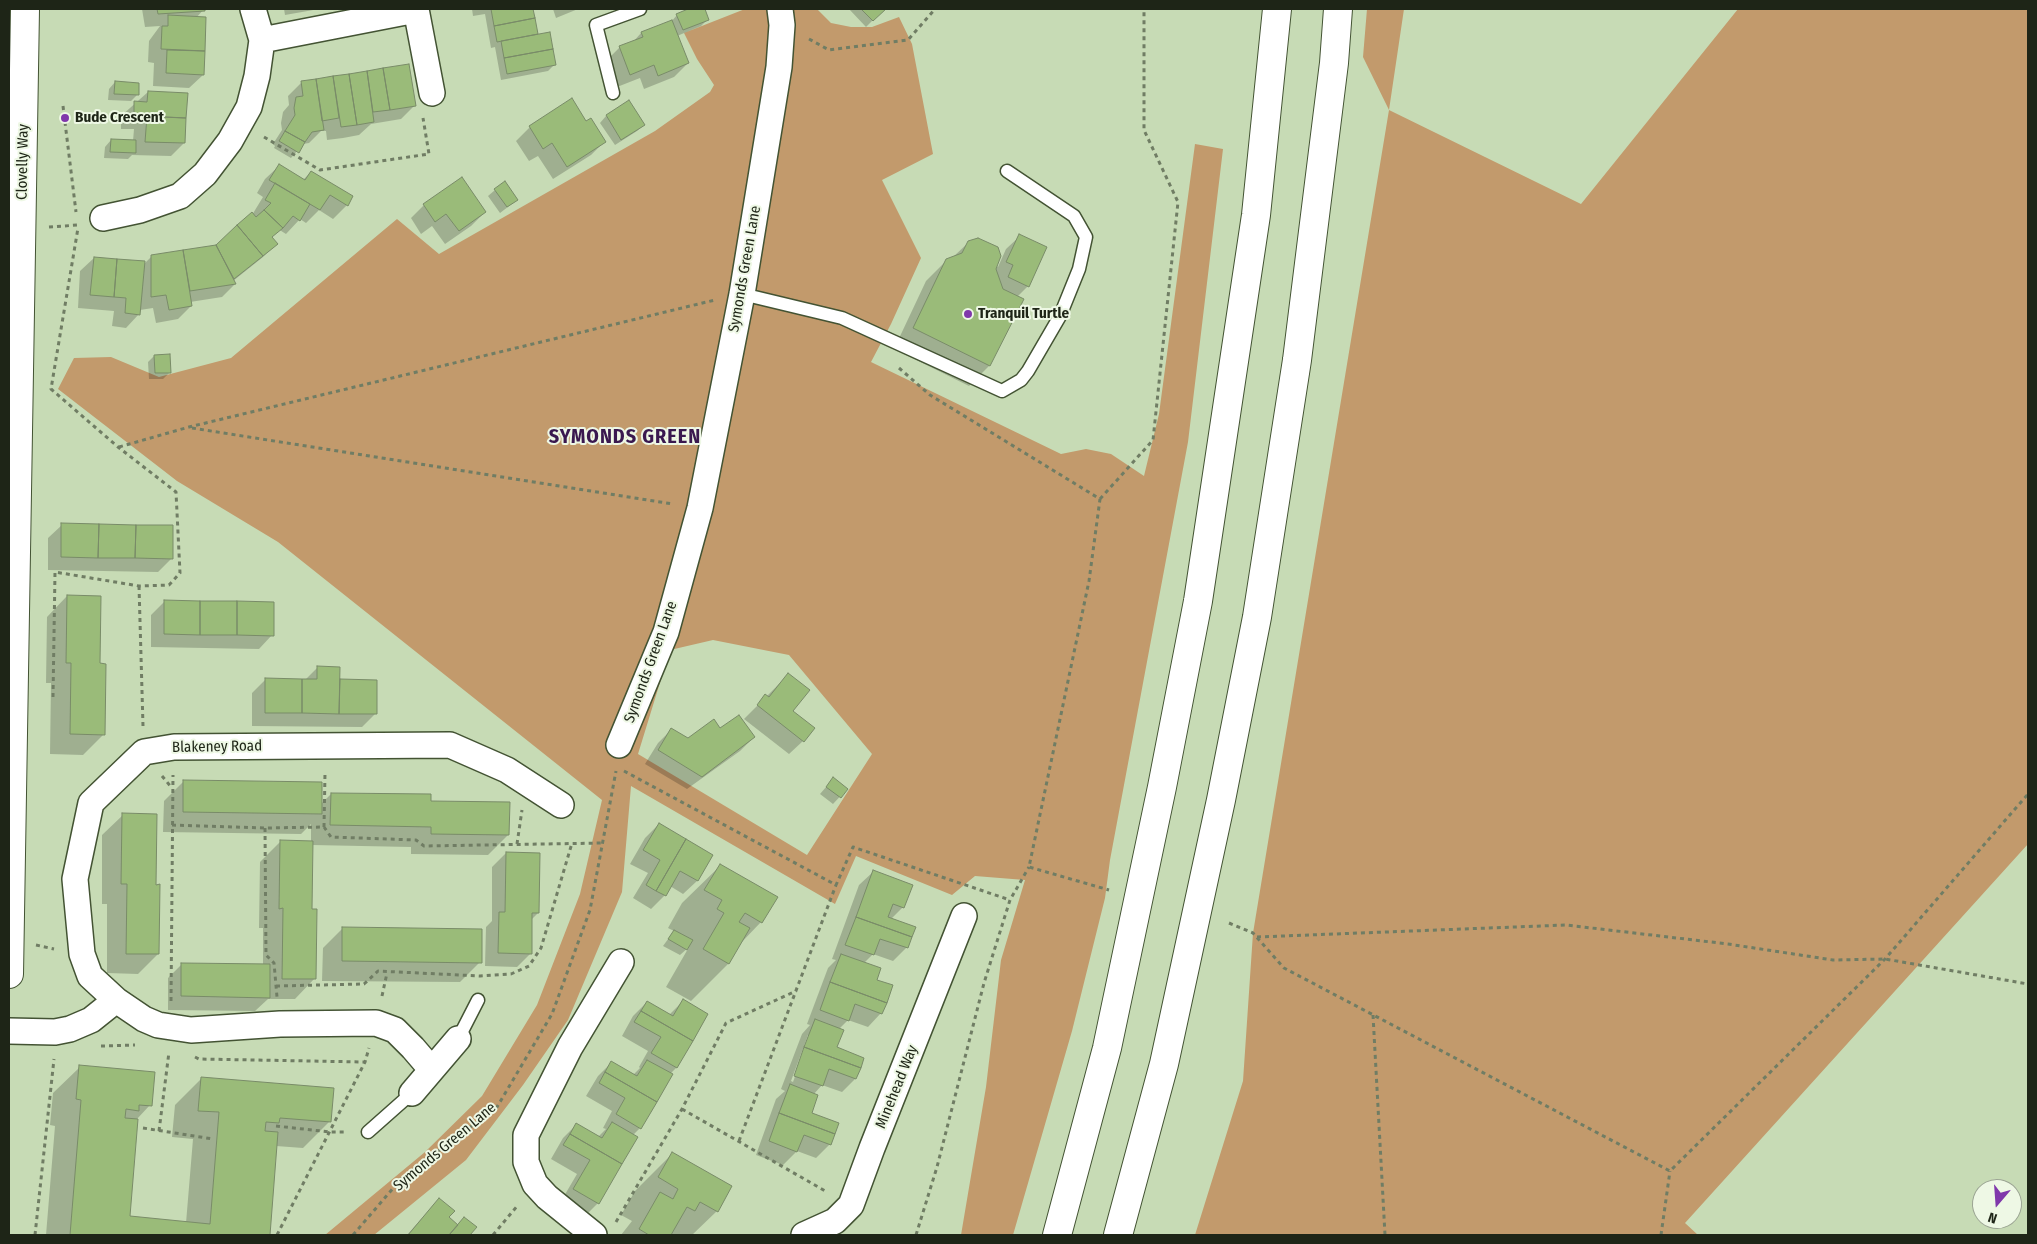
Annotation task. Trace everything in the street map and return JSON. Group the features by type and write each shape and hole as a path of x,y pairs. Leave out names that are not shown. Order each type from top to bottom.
{"main road":[{"name":"Clovelly Way","path":"9,974 25,9"},
{"path":"1057,1235 1107,1048 1162,786 1198,601 1256,215 1276,9"},
{"path":"1118,1235 1164,1064 1221,800 1257,617 1297,360 1334,63 1338,9"}],"street":[{"path":"103,218 140,210 180,196 205,174 230,141 249,107 253,92 262,40 253,9"},
{"path":"262,40 416,9 432,93"},
{"name":"Symonds Green Lane","path":"618,756 666,632 700,508 742,294 780,68 781,17"},
{"name":"Blakeney Road","path":"144,752 174,747 450,745 507,770 560,805"},
{"path":"144,752 91,803 75,878 82,954 90,976 116,1000 170,1036 191,1030 280,1024 376,1023 395,1030 431,1069"},
{"name":"Minehead Way","path":"804,1235 835,1221 851,1206 964,916"},
{"path":"603,1231 547,1198 535,1184 526,1162 526,1135 570,1047 621,962"},
{"path":"9,1031 55,1032 70,1029 91,1020 116,1000"},
{"path":"412,1092 458,1039"}],"lane":[{"path":"612,93 596,25 640,9"},
{"path":"742,294 842,318 1002,391 1021,380 1028,371 1060,316 1079,269 1086,237 1074,216 1007,171"},
{"path":"458,1039 478,1000"},
{"path":"368,1132 412,1092"}],"path":[{"path":"781,17 829,50 908,40 935,9"},
{"path":"916,1235 937,1167 984,983 1010,900 1029,867 1090,581 1100,498 1153,440 1178,202 1144,130 1144,9"},
{"path":"240,123 320,170 429,154 422,108 432,93"},
{"path":"53,697 55,572 139,586 169,585 180,573 176,492 118,447 51,389 78,225 63,106"},
{"path":"41,228 78,225 103,218"},
{"path":"118,447 189,427 742,294"},
{"path":"893,363 930,395 1100,498"},
{"path":"189,427 700,508"},
{"path":"139,586 144,752 172,789"},
{"path":"326,746 324,827 332,837 416,840 424,846 604,843"},
{"path":"159,1131 170,1036 174,747"},
{"path":"618,756 836,886"},
{"name":"Symonds Green Lane","path":"353,1235 401,1180 497,1107 552,1014 590,910 604,843 618,756"},
{"path":"1661,1235 1670,1171 1885,959 2028,794"},
{"path":"172,825 264,828 324,827"},
{"path":"264,828 266,955 274,963 280,1024"},
{"path":"276,986 364,984 378,971 480,976 511,974 529,966 541,948 572,843"},
{"path":"739,1141 836,886 853,847 1010,900"},
{"path":"1029,867 1110,890"},
{"path":"1229,923 1253,933 1284,968 1670,1171"},
{"path":"1257,937 1566,925 1728,944 1833,960 1885,959 2028,984"},
{"path":"10,941 82,954"},
{"path":"603,1231 682,1109 726,1023 796,991"},
{"path":"1373,1015 1385,1235"},
{"path":"170,1036 199,1059 365,1062 277,1235"},
{"path":"93,1046 141,1045"},
{"path":"35,1235 54,1055"},
{"path":"682,1109 851,1206"},
{"path":"276,1126 330,1132 368,1132"},
{"path":"143,1128 213,1139"},
{"path":"493,1235 535,1184"}],"shaded area":[{"path":"745,9 817,9 831,23 851,27 872,27 899,17 912,44 933,154 882,180 921,258 891,324 871,362 1061,454 1086,449 1111,454 1144,476 1159,414 1195,144 1223,149 1188,442 1110,860 1105,898 1072,1031 1013,1235 961,1235 986,1087 1001,960 1025,880 975,876 952,895 856,856 835,904 631,786 622,892 568,1020 523,1085 466,1160 374,1235 325,1235 425,1152 482,1096 537,1005 580,894 602,800 278,542 177,481 58,389 74,358 111,357 159,377 231,358 397,219 439,254 655,131 710,92 714,85 697,59 684,33","holes":["713,640 789,655 872,754 807,855 638,754 670,650"]},
{"path":"1367,9 1404,9 1389,110 1363,57"},
{"path":"1738,9 2028,9 2028,844 1685,1223 1698,1235 1195,1235 1243,1081 1253,933 1389,110 1581,204"}],"building":[{"path":"157,9 205,9 205,11 158,14"},
{"path":"491,9 533,9 535,18 494,26"},
{"path":"688,9 705,9 709,20 683,30 676,14"},
{"path":"861,9 886,9 873,21"},
{"path":"168,15 206,17 205,51 161,49 162,26 168,26"},
{"path":"535,18 538,34 497,42 494,26"},
{"path":"672,20 689,63 658,76 654,65 630,75 619,46 643,37 641,32"},
{"path":"550,32 553,49 504,58 501,41"},
{"path":"553,49 556,65 507,74 504,58"},
{"path":"167,50 205,51 204,75 166,73"},
{"path":"409,64 416,106 390,110 383,68"},
{"path":"383,68 390,110 373,112 367,71"},
{"path":"367,71 374,122 357,125 349,74"},
{"path":"349,74 357,125 341,127 333,76"},
{"path":"333,76 339,118 322,121 316,79"},
{"path":"316,79 324,130 312,132 305,142 285,131 295,115 296,97 303,96 301,81"},
{"path":"115,81 139,83 139,95 114,94"},
{"path":"148,91 188,93 186,118 134,116 134,101 147,102"},
{"path":"572,98 586,121 591,118 606,142 567,167 552,143 543,149 529,126"},
{"path":"629,100 645,125 621,140 606,115"},
{"path":"147,116 186,118 185,143 145,142"},
{"path":"285,131 305,142 299,153 279,141"},
{"path":"111,139 136,140 136,153 110,152"},
{"path":"279,164 305,180 311,171 353,196 348,206 330,195 320,210 269,180"},
{"path":"462,177 486,212 459,231 446,214 435,222 423,204"},
{"path":"505,181 518,200 507,207 494,189"},
{"path":"275,183 310,204 300,221 293,216 283,228 264,210 271,203 265,200"},
{"path":"264,210 283,228 272,237 278,244 263,256 237,225 252,212 256,217"},
{"path":"237,225 263,256 234,279 216,245"},
{"path":"1019,234 1047,247 1029,287 1008,277 1013,265 1006,262"},
{"name":"Tranquil Turtle","path":"978,238 998,247 1001,256 996,269 1003,289 1024,299 990,366 913,328 946,259 962,253 968,241"},
{"path":"216,245 236,284 190,291 183,250"},
{"path":"183,250 192,306 169,310 166,295 151,297 151,255"},
{"path":"94,257 117,259 114,297 90,295"},
{"path":"117,259 145,261 140,315 125,313 126,298 114,297"},
{"path":"170,354 171,373 155,373 154,355"},
{"path":"61,523 99,524 98,558 61,557"},
{"path":"99,524 136,525 135,558 98,558"},
{"path":"136,525 173,525 173,559 135,558"},
{"path":"67,595 101,596 100,663 106,664 105,735 70,734 71,663 66,663"},
{"path":"164,600 200,601 200,635 164,634"},
{"path":"200,601 237,601 237,635 200,635"},
{"path":"237,601 274,602 274,636 237,635"},
{"path":"317,666 340,667 339,714 302,713 302,679 317,679"},
{"path":"788,673 810,690 793,711 815,728 804,742 757,705 765,694 769,697"},
{"path":"265,678 302,679 302,713 265,713"},
{"path":"340,679 377,680 377,714 339,714"},
{"path":"739,715 755,737 702,777 658,750 671,728 688,738 714,719 720,728"},
{"path":"833,777 848,789 841,798 826,787"},
{"path":"183,780 322,782 322,814 183,812"},
{"path":"331,793 431,794 431,801 510,802 509,835 431,834 431,827 330,825"},
{"path":"122,813 157,814 156,885 160,884 159,954 126,954 127,884 121,884"},
{"path":"659,823 686,839 656,891 646,885 660,860 643,850"},
{"path":"686,839 713,855 698,881 680,871 666,896 656,891"},
{"path":"280,840 313,841 312,909 317,909 316,979 282,979 283,908 279,909"},
{"path":"506,852 540,853 539,913 532,913 532,954 498,953 499,912 505,912"},
{"path":"720,864 778,897 762,923 745,913 739,922 750,928 729,964 703,949 724,913 717,909 722,900 704,890"},
{"path":"873,870 913,885 904,908 893,904 888,917 916,927 912,937 856,917"},
{"path":"856,917 912,937 908,948 880,939 874,955 845,945"},
{"path":"342,927 482,929 482,963 342,961"},
{"path":"674,930 693,940 687,950 668,939"},
{"path":"841,954 881,968 877,980 893,985 887,1003 830,982"},
{"path":"181,963 270,964 270,998 181,996"},
{"path":"830,982 887,1003 882,1014 855,1004 849,1021 820,1010"},
{"path":"683,999 708,1014 693,1041 641,1011 647,1001 673,1016"},
{"path":"641,1011 693,1041 677,1068 651,1053 661,1037 634,1022"},
{"path":"815,1019 844,1030 837,1047 864,1058 861,1068 804,1047"},
{"path":"804,1047 861,1068 856,1079 829,1069 823,1086 794,1076"},
{"path":"647,1060 673,1074 657,1102 605,1072 611,1061 637,1076"},
{"path":"79,1065 155,1072 152,1106 139,1105 139,1111 126,1109 125,1118 138,1119 130,1216 210,1224 219,1112 198,1111 201,1077 334,1088 331,1122 280,1118 279,1123 266,1122 265,1131 278,1132 270,1235 70,1235 81,1100 76,1099"},
{"path":"605,1072 657,1102 641,1129 616,1114 625,1098 599,1083"},
{"path":"790,1084 818,1095 812,1113 839,1123 835,1134 779,1113"},
{"path":"779,1113 835,1134 831,1145 804,1135 797,1152 769,1141"},
{"path":"612,1122 638,1137 622,1164 570,1134 576,1123 602,1138"},
{"path":"570,1134 622,1164 599,1204 573,1189 590,1160 563,1145"},
{"path":"672,1152 732,1186 718,1212 700,1202 695,1211 687,1207 671,1235 649,1235 639,1229 660,1192 673,1199 678,1189 658,1177"},
{"path":"439,1198 455,1211 449,1217 458,1225 449,1235 408,1235"},
{"path":"464,1217 477,1227 470,1235 449,1235"}],"place":[{"name":"Bude Crescent","path":"65,118"},
{"name":"Tranquil Turtle","path":"968,314"}],"district":[{"name":"SYMONDS GREEN","path":"625,437"}]}
